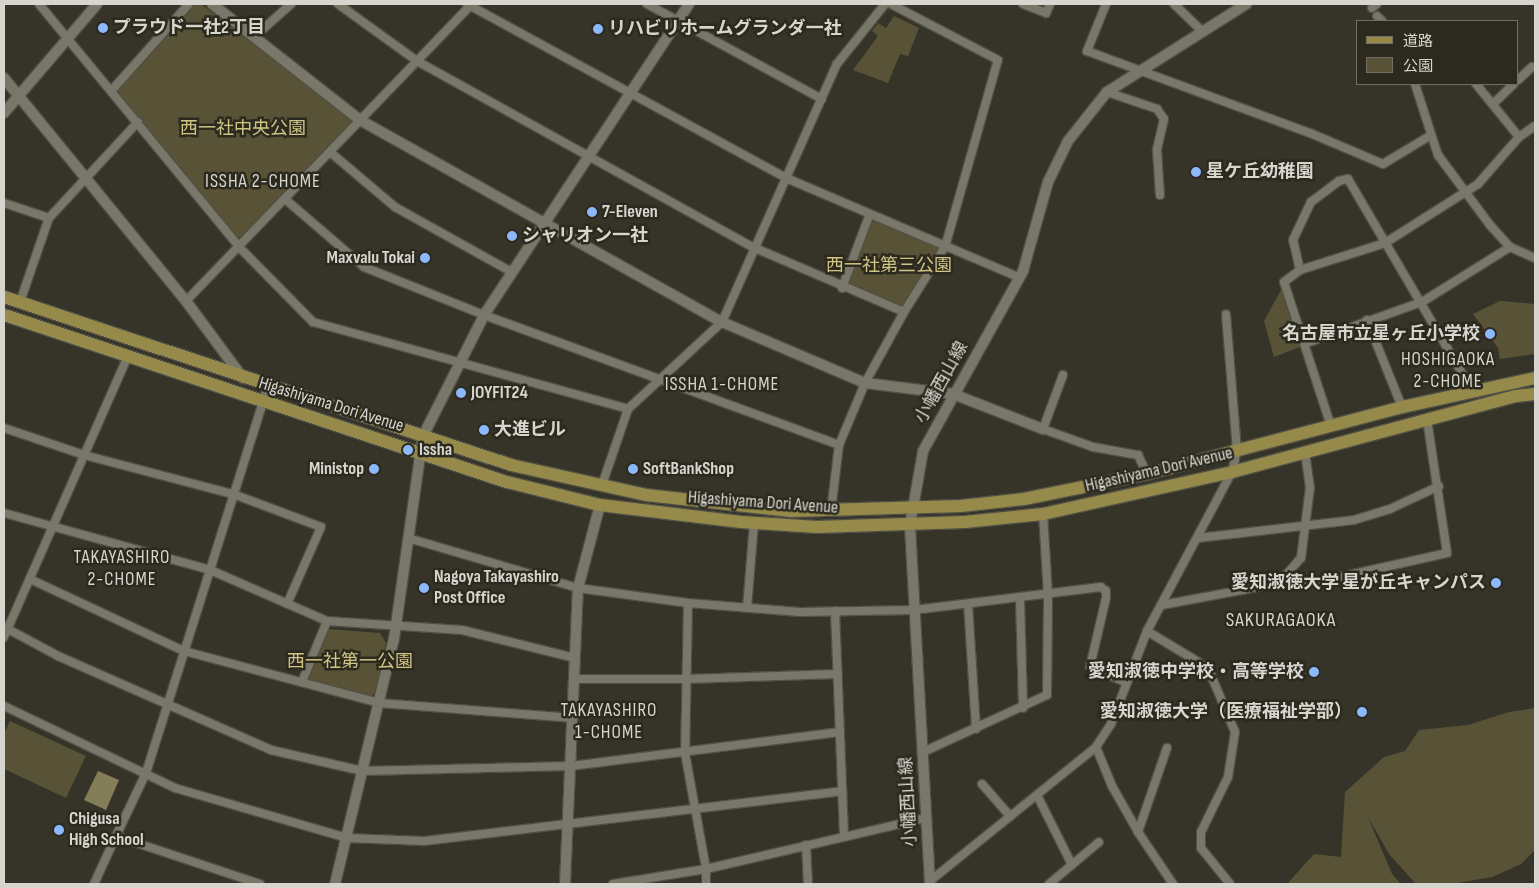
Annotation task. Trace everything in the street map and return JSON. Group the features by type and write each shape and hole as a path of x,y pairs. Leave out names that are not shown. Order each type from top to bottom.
{"main road":[{"name":"Higashiyama Dori Avenue","path":"4,297 244,379 511,464 646,495 791,511 911,508 1024,499 1146,474 1402,407 1472,390 1535,378"},
{"name":"Higashiyama Dori Avenue","path":"4,316 263,403 422,452 508,482 600,504 754,522 817,527 910,525 1043,514 1232,472 1427,419 1535,394"}],"street":[{"path":"39,4 68,36 239,247 313,322 628,409"},
{"path":"4,113 97,4"},
{"path":"112,90 188,4"},
{"path":"212,4 360,120 722,322 866,383 953,394 1092,447 1138,455 1146,474"},
{"path":"254,37 291,4"},
{"path":"338,4 418,61 755,248 842,288 904,312"},
{"path":"647,4 822,99"},
{"path":"335,884 396,626 423,436 484,315 689,4"},
{"path":"602,485 628,409 722,322 837,64 885,4"},
{"path":"831,511 839,445 866,383 904,312 946,247 998,60 891,4"},
{"path":"1023,4 1046,13 1050,4"},
{"path":"1106,4 1087,51 1310,133 1383,164 1431,135"},
{"path":"1174,4 1202,31"},
{"name":"小幡西山線","path":"930,883 910,525 911,508 923,451 953,394 1020,278 1055,164 1068,141 1107,92 1246,4"},
{"path":"186,301 470,5 629,94 786,178 869,216 1020,278"},
{"path":"1519,79 1532,67"},
{"path":"4,78 186,301 244,379"},
{"path":"1415,85 1438,155 1465,192 1510,247 1535,258"},
{"path":"1477,85 1519,137"},
{"path":"1493,104 1513,85"},
{"path":"1107,92 1157,109 1164,119 1157,150 1160,195"},
{"path":"20,302 49,218 138,122"},
{"path":"1330,426 1284,282 1300,270 1385,243 1465,192 1493,171 1519,137 1535,126"},
{"path":"330,152 395,207 512,272"},
{"path":"1300,270 1293,240 1311,202 1339,181 1348,179 1472,390"},
{"path":"285,199 364,267 484,315 663,378 839,445"},
{"path":"4,203 49,218"},
{"path":"842,288 869,216"},
{"path":"1304,344 1422,302 1510,247"},
{"path":"930,883 1096,747 1111,724 1147,631 1232,472 1237,451 1226,314"},
{"path":"1368,320 1402,407"},
{"path":"127,358 30,579 5,631 271,750 363,771 571,766 840,732"},
{"path":"1043,429 1063,375"},
{"path":"94,884 146,773 169,703 208,569 268,386"},
{"path":"1162,605 1287,583 1312,583 1447,553 1439,486 1427,419"},
{"path":"4,428 84,455 233,494 321,526 287,604"},
{"path":"1287,583 1286,575 1301,558 1310,488 1306,453"},
{"path":"1198,538 1354,520 1390,509 1439,486"},
{"path":"565,884 578,588 600,504"},
{"path":"4,513 52,529 208,569 327,622 462,630 575,658"},
{"path":"922,752 1023,708 1047,695 1048,595 1043,514"},
{"path":"747,608 754,522"},
{"path":"408,538 578,588 688,603 747,608 835,611 914,610 1048,595 1095,587 1106,591 1090,667 1126,682"},
{"path":"30,579 184,650 379,703 573,718"},
{"path":"1020,598 1023,708"},
{"path":"688,603 685,753 693,808 706,869 706,884"},
{"path":"968,604 976,729"},
{"path":"835,611 844,837"},
{"path":"302,682 327,622"},
{"path":"1147,631 1208,668 1235,732 1228,776 1200,832 1201,848 1230,884"},
{"path":"574,679 687,679 838,674"},
{"path":"4,706 175,788 347,838 424,841 842,791"},
{"path":"1096,747 1112,786 1138,832 1173,884"},
{"path":"1138,832 1167,748"},
{"path":"982,784 1010,816"},
{"path":"1037,795 1072,865"},
{"path":"613,884 706,869 926,818"},
{"path":"116,836 260,884"},
{"path":"1049,884 1099,842"},
{"path":"806,845 808,884"}],"green space":[{"name":"西一社中央公園","path":"196,4 201,4 352,120 352,124 242,237 235,237 117,91"},
{"path":"894,16 919,28 908,56 900,54 888,83 853,70 878,36 872,31 878,23 886,28"},
{"name":"西一社第三公園","path":"875,221 940,248 904,308 848,287 846,283 870,223"},
{"path":"1281,290 1300,347 1274,357 1264,321"},
{"path":"1500,301 1535,304 1535,354 1500,359 1498,348 1473,314"},
{"name":"西一社第一公園","path":"327,629 380,633 386,643 375,693 370,697 307,681"},
{"path":"1535,708 1535,850 1521,864 1492,877 1452,884 1416,884 1389,854 1368,817 1392,874 1401,884 1287,884 1314,854 1341,857 1345,792 1384,757 1405,751 1419,730 1468,725 1509,712"},
{"path":"10,721 86,756 66,798 4,769 4,734"}],"shaded area":[{"path":"98,771 119,780 106,810 84,800"}],"place":[{"name":"プラウド一社2丁目","path":"103,28"},
{"name":"リハビリホームグランダ一社","path":"598,29"},
{"name":"星ケ丘幼稚園","path":"1196,172"},
{"name":"7-Eleven","path":"592,212"},
{"name":"シャリオン一社","path":"512,236"},
{"name":"Maxvalu Tokai","path":"425,258"},
{"name":"名古屋市立星ヶ丘小学校","path":"1490,334"},
{"name":"JOYFIT24","path":"461,393"},
{"name":"大進ビル","path":"484,430"},
{"name":"Issha","path":"408,450"},
{"name":"Ministop","path":"374,469"},
{"name":"SoftBankShop","path":"633,469"},
{"name":"愛知淑徳大学 星が丘キャンパス","path":"1496,583"},
{"name":"Nagoya Takayashiro Post Office","path":"424,588"},
{"name":"愛知淑徳中学校・高等学校","path":"1314,672"},
{"name":"愛知淑徳大学（医療福祉学部）","path":"1362,712"},
{"name":"Chigusa High School","path":"59,830"}],"district":[{"name":"ISSHA 2-CHOME","path":"263,182"},
{"name":"HOSHIGAOKA 2-CHOME","path":"1448,371"},
{"name":"ISSHA 1-CHOME","path":"722,385"},
{"name":"TAKAYASHIRO 2-CHOME","path":"122,569"},
{"name":"SAKURAGAOKA","path":"1281,620"},
{"name":"TAKAYASHIRO 1-CHOME","path":"609,722"}]}
